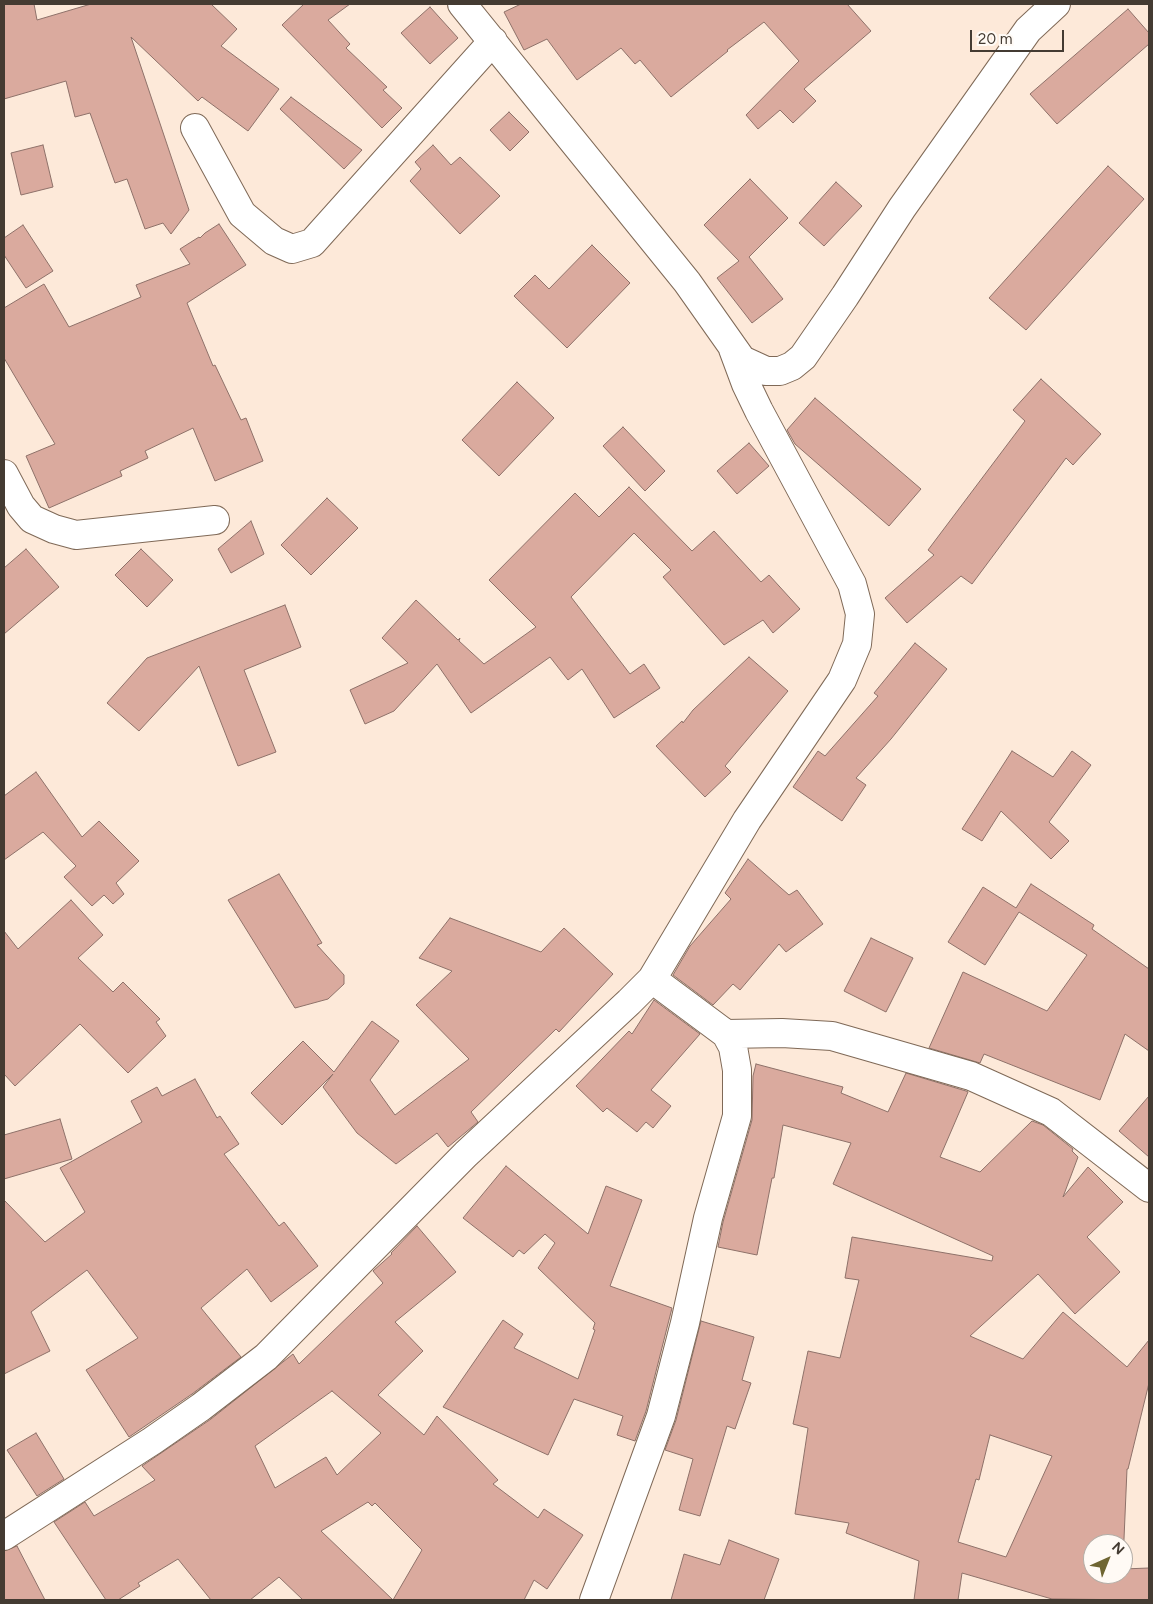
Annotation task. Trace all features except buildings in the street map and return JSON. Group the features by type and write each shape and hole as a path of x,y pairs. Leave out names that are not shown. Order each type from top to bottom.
{"street":[{"path":"462,4 687,282 742,360 766,371 780,371 792,366 803,358 902,208 1028,30 1056,4"},
{"path":"195,128 242,214 274,240 292,249 312,243 493,41"},
{"path":"4,1536 152,1441 201,1407 266,1357 466,1154 652,979 747,820 842,680 857,644 860,614 852,584 755,402 746,384 734,349"},
{"path":"4,474 21,506 32,519 54,530 76,535 215,520"},
{"path":"594,1600 661,1416 685,1323 708,1218 737,1116 737,1070 733,1047 726,1034 652,979"},
{"path":"726,1034 782,1033 832,1036 971,1076 1051,1112 1149,1188"}]}
